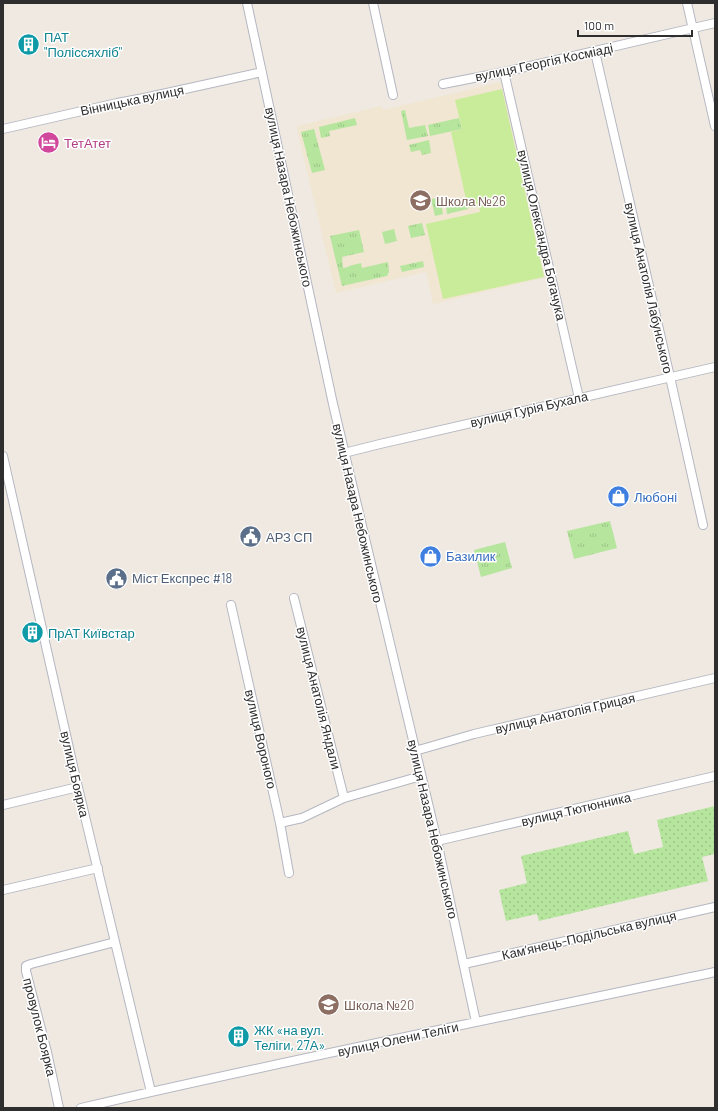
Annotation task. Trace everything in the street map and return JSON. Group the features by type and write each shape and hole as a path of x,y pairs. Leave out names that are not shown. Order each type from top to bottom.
{"street":[{"name":"вулиця Назара Небожинського","path":"247,3 315,324 344,453 437,841 476,1022"},
{"path":"373,3 393,95"},
{"path":"687,3 715,126"},
{"name":"вулиця Георгія Косміаді","path":"443,84 595,52 715,23"},
{"name":"вулиця Анатолія Лабунського","path":"595,52 703,525"},
{"name":"Вінницька вулиця","path":"3,129 262,72"},
{"name":"вулиця Олександра Богачука","path":"504,72 579,398"},
{"name":"вулиця Гурія Бухала","path":"344,453 715,367"},
{"name":"вулиця Боярка","path":"3,456 78,787 151,1092"},
{"name":"вулиця Анатолія Яндали","path":"294,598 344,798"},
{"name":"вулиця Вороного","path":"230,605 280,823 289,873"},
{"name":"вулиця Анатолія Грицая","path":"416,751 482,732 715,678"},
{"path":"280,823 302,818 344,798 421,776"},
{"name":"вулиця Тютюнника","path":"437,841 715,776"},
{"path":"3,805 78,787"},
{"path":"3,890 98,868"},
{"name":"Камʼянець-Подільська вулиця","path":"464,964 715,907"},
{"name":"провулок Боярка","path":"59,1108 26,966 115,942"},
{"name":"вулиця Олени Теліги","path":"81,1108 476,1022 715,972"}],"shaded area":[{"name":"Школа №26","path":"501,82 547,277 433,304 426,272 336,293 297,126 382,106 383,110"}],"green space":[{"path":"502,89 544,277 443,299 426,224 480,212 479,206 468,208 451,132 462,129 455,100"},
{"path":"405,110 409,128 425,125 428,136 407,140 401,111"},
{"path":"355,118 357,125 329,131 330,136 321,138 319,127"},
{"path":"459,118 462,129 430,136 428,125"},
{"path":"314,129 325,170 312,173 301,132"},
{"path":"429,140 431,153 422,155 420,150 411,152 409,145"},
{"path":"440,198 443,214 435,216 431,199"},
{"path":"466,203 468,209 447,214 446,207"},
{"path":"422,223 425,235 411,238 408,226"},
{"path":"394,229 397,241 385,244 382,232"},
{"path":"359,230 364,252 342,257 343,268 361,263 362,268 388,262 389,272 387,276 342,286 330,236"},
{"path":"423,261 424,267 402,272 400,266"},
{"path":"610,521 617,548 574,559 567,531"},
{"path":"505,542 512,568 481,577 474,550"},
{"path":"715,806 715,854 702,857 708,881 539,921 537,914 506,921 499,890 527,883 521,856 628,831 634,854 663,847 657,820"}],"place":[{"name":"ПАТ \"Поліссяхліб\"","path":"29,44"},
{"name":"ТетАтет","path":"49,143"},
{"name":"Школа №26","path":"421,201"},
{"name":"Любоні","path":"618,497"},
{"name":"АРЗ СП","path":"251,537"},
{"name":"Базилик","path":"430,556"},
{"name":"Міст Експрес #18","path":"117,578"},
{"name":"ПрАТ Київстар","path":"32,633"},
{"name":"Школа №20","path":"328,1005"},
{"name":"ЖК «на вул. Теліги, 27А»","path":"238,1037"}]}
